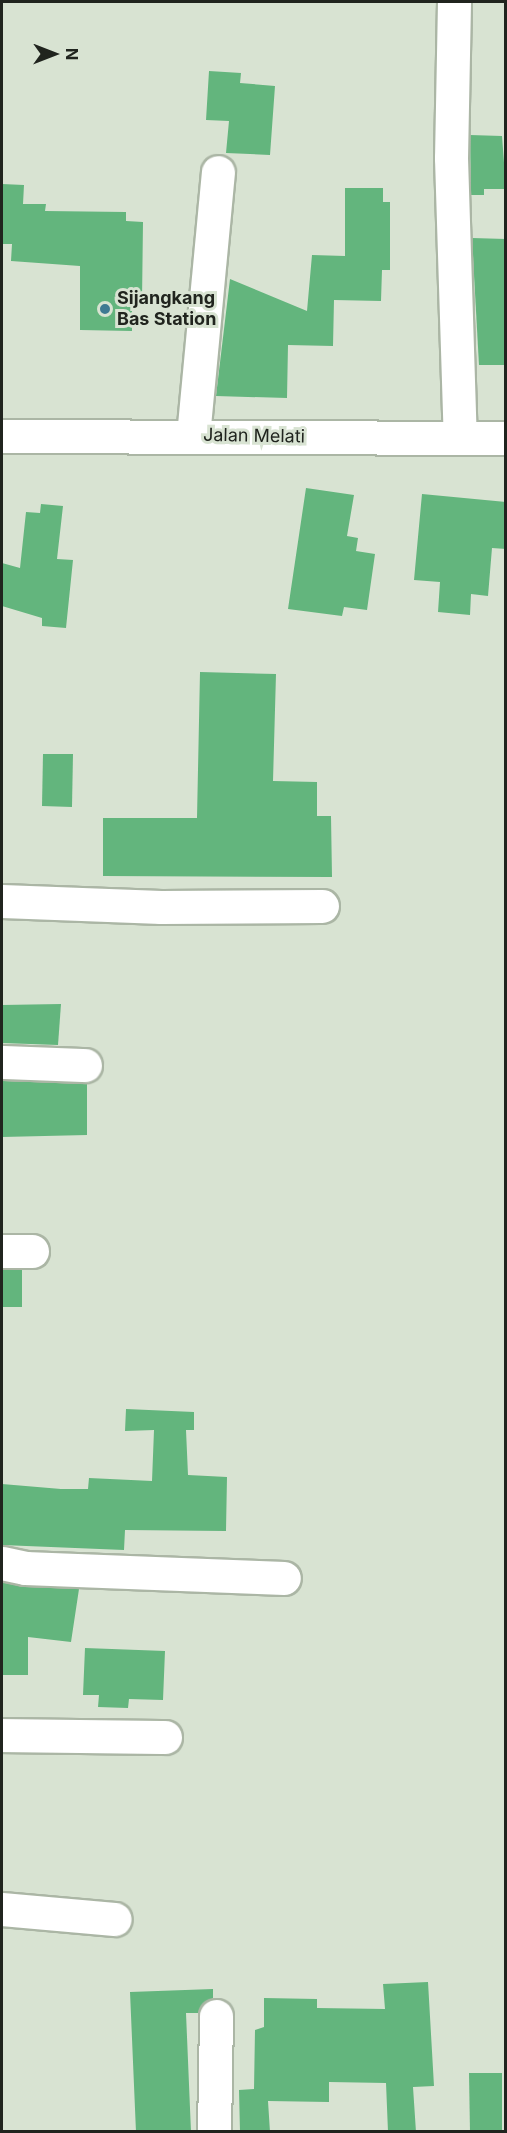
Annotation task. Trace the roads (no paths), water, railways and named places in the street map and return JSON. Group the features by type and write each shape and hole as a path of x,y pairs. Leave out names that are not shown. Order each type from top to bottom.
{"street":[{"path":"454,2 451,158 460,438"},
{"path":"194,436 218,172"},
{"name":"Jalan Melati","path":"2,436 506,438"},
{"path":"2,901 161,907 322,906"},
{"path":"2,1062 85,1065"},
{"path":"2,1563 25,1568 284,1578"},
{"path":"2,1735 165,1737"},
{"path":"2,1909 115,1919"},
{"path":"214,2132 216,2016"}],"place":[{"name":"Sijangkang Bas Station","path":"105,309"}]}
